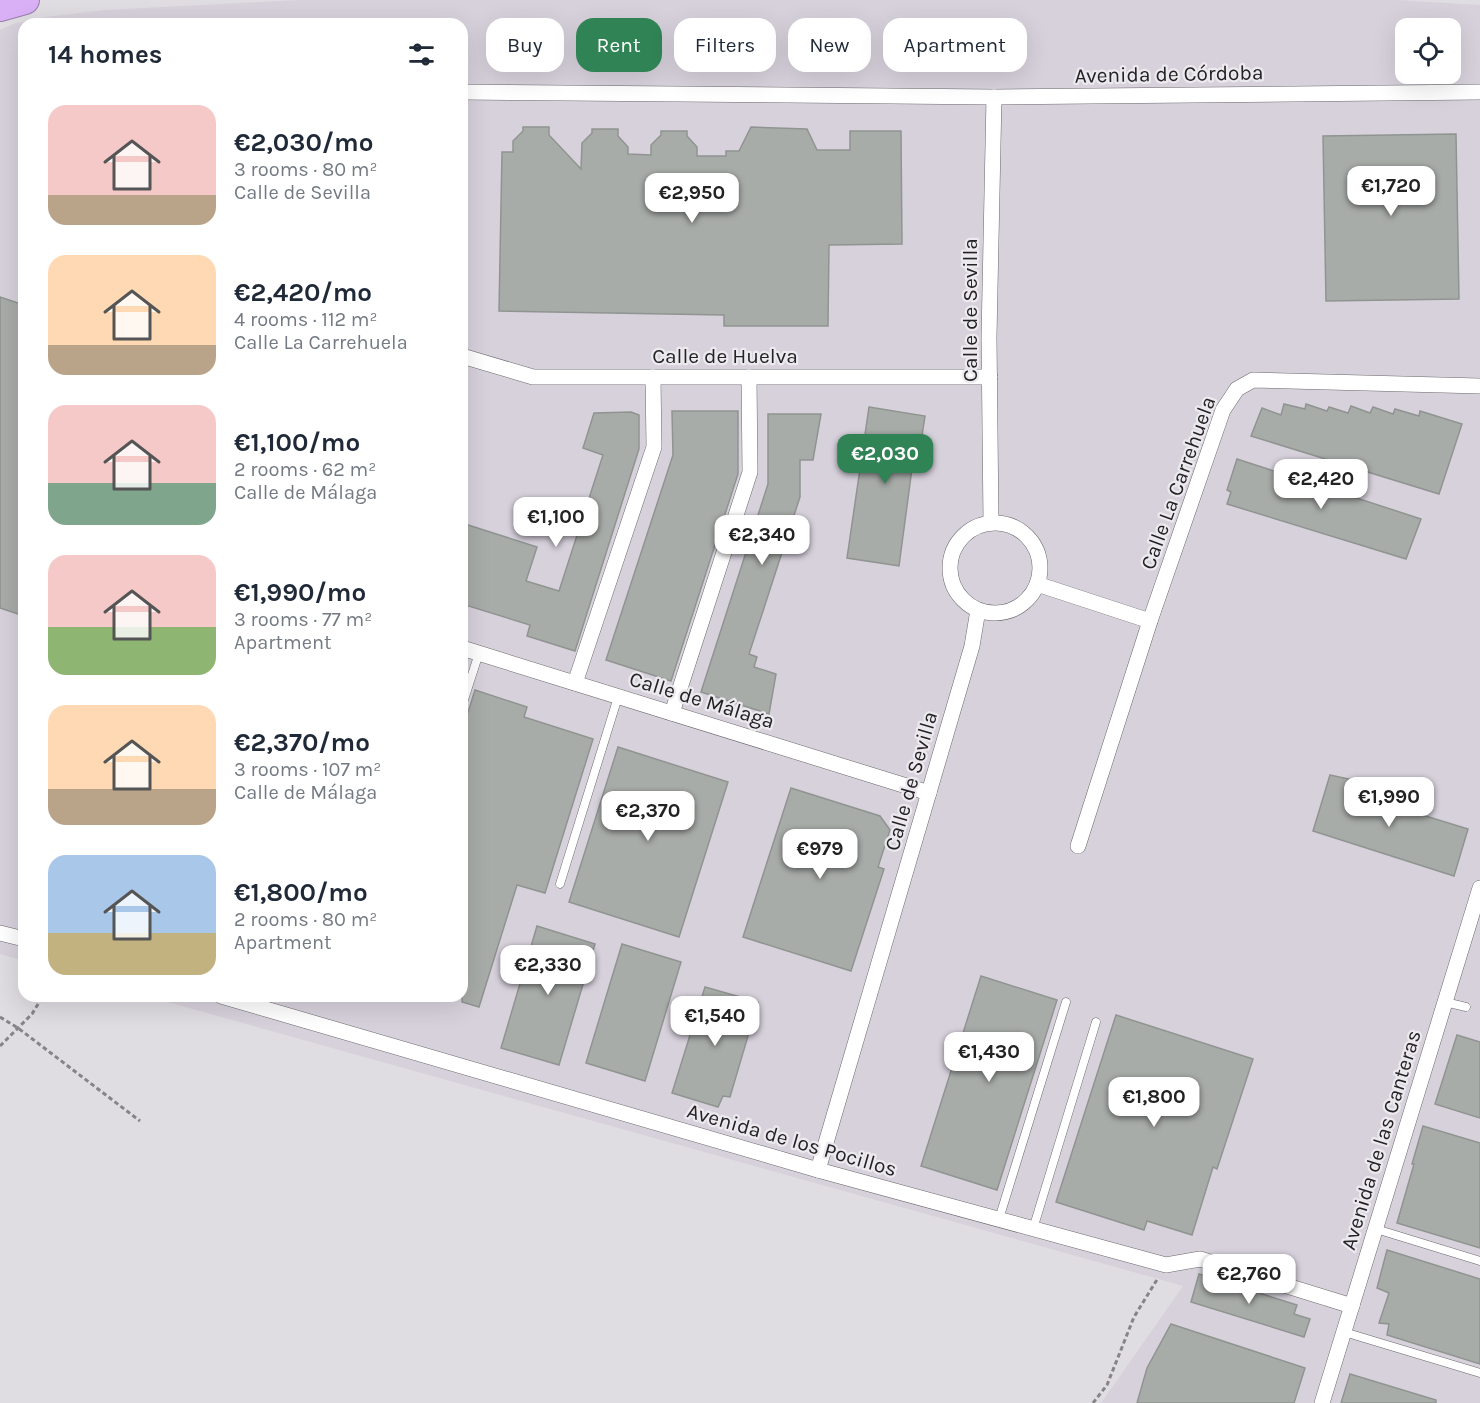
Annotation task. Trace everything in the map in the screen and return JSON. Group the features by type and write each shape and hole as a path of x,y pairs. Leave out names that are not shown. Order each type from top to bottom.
{"highway":[{"path":"0,7 25,0"}],"street":[{"name":"Avenida de Córdoba","path":"468,92 994,97 1480,92"},
{"name":"Calle de Sevilla","path":"991,523 989,337 994,97"},
{"name":"Calle de Huelva","path":"468,358 533,377 990,377"},
{"path":"575,683 654,447 653,377"},
{"path":"672,713 750,472 749,377"},
{"name":"Calle La Carrehuela","path":"1078,846 1150,621 1223,410 1237,389 1253,380 1480,386"},
{"path":"991,523 1011,526 1028,537 1036,548 1040,561 1037,584 1029,598 1018,607 992,614 978,610 956,591 951,577 951,562 955,548 964,536 977,527 991,523"},
{"path":"1037,584 1150,621"},
{"name":"Calle de Sevilla","path":"818,1170 972,646 978,610"},
{"name":"Calle de Málaga","path":"468,650 929,793"},
{"name":"Avenida de las Canteras","path":"1322,1403 1480,888"},
{"path":"0,933 18,938"},
{"name":"Avenida de los Pocillos","path":"242,1002 818,1170 1033,1229 1166,1265 1200,1259 1352,1306"}],"lane":[{"path":"468,687 479,653"},
{"path":"560,884 618,697"},
{"path":"999,1219 1066,1002"},
{"path":"1445,1002 1466,1007"},
{"path":"1033,1229 1096,1022"},
{"path":"1376,1228 1480,1261"},
{"path":"1344,1332 1480,1373"}],"path":[{"path":"0,1046 32,1014 39,1002"},
{"path":"0,1017 18,1028 140,1121"},
{"path":"1093,1403 1107,1385 1134,1317 1166,1265"}],"shaded area":[{"path":"299,0 1397,0 1480,5 1480,1403 1101,1403 1183,1286 167,1002 468,1002 468,18 40,18 104,10"},
{"path":"18,23 18,959 0,954 0,30"}],"building":[{"path":"523,127 549,127 549,135 581,169 582,143 592,133 592,129 618,129 618,136 628,147 628,154 651,155 651,145 661,135 661,131 687,131 687,136 697,147 697,156 726,156 726,151 739,151 751,127 807,129 817,150 850,150 850,131 901,131 902,244 829,245 828,326 724,326 724,315 499,311 502,152 513,152 513,141 523,131"},
{"path":"1456,134 1459,299 1326,301 1323,136"},
{"path":"0,297 18,303 18,614 0,608"},
{"path":"1284,404 1305,409 1306,404 1327,411 1329,407 1348,413 1351,406 1370,413 1373,407 1393,414 1395,409 1419,416 1420,411 1462,424 1439,494 1251,436 1262,408 1281,415"},
{"path":"869,407 925,416 918,461 913,461 899,566 847,558"},
{"path":"672,411 738,411 738,474 671,681 606,660 673,455"},
{"path":"631,412 639,415 639,449 575,651 527,636 530,625 468,606 468,525 537,547 526,581 559,591 603,455 583,448 594,413"},
{"path":"768,414 821,414 813,460 800,460 800,497 749,654 757,657 754,667 776,674 769,714 701,692 768,484"},
{"path":"1237,459 1421,519 1406,559 1227,504 1231,492 1227,490"},
{"path":"475,690 527,707 524,717 593,739 545,893 517,885 479,1007 462,1002 468,1002 468,712"},
{"path":"618,747 728,782 679,937 569,902"},
{"path":"1330,775 1358,781 1354,794 1468,829 1454,876 1313,831"},
{"path":"791,788 880,816 890,830 878,867 884,869 851,971 743,937"},
{"path":"537,926 595,944 559,1065 501,1048"},
{"path":"622,944 681,962 645,1081 586,1063"},
{"path":"981,976 1057,1000 997,1190 921,1166"},
{"path":"705,987 758,1002 730,1097 723,1096 718,1107 672,1093"},
{"path":"1116,1015 1253,1059 1217,1169 1213,1167 1192,1235 1147,1221 1144,1230 1056,1202"},
{"path":"1457,1035 1480,1042 1480,1118 1435,1104"},
{"path":"1423,1126 1480,1143 1480,1248 1397,1223"},
{"path":"1387,1250 1480,1279 1480,1364 1387,1335 1389,1324 1379,1323 1389,1293 1377,1288"},
{"path":"1199,1274 1297,1305 1294,1314 1310,1319 1304,1337 1191,1302"},
{"path":"1171,1324 1305,1368 1294,1403 1137,1403 1147,1368"},
{"path":"1350,1374 1436,1400 1436,1403 1341,1403"}]}
